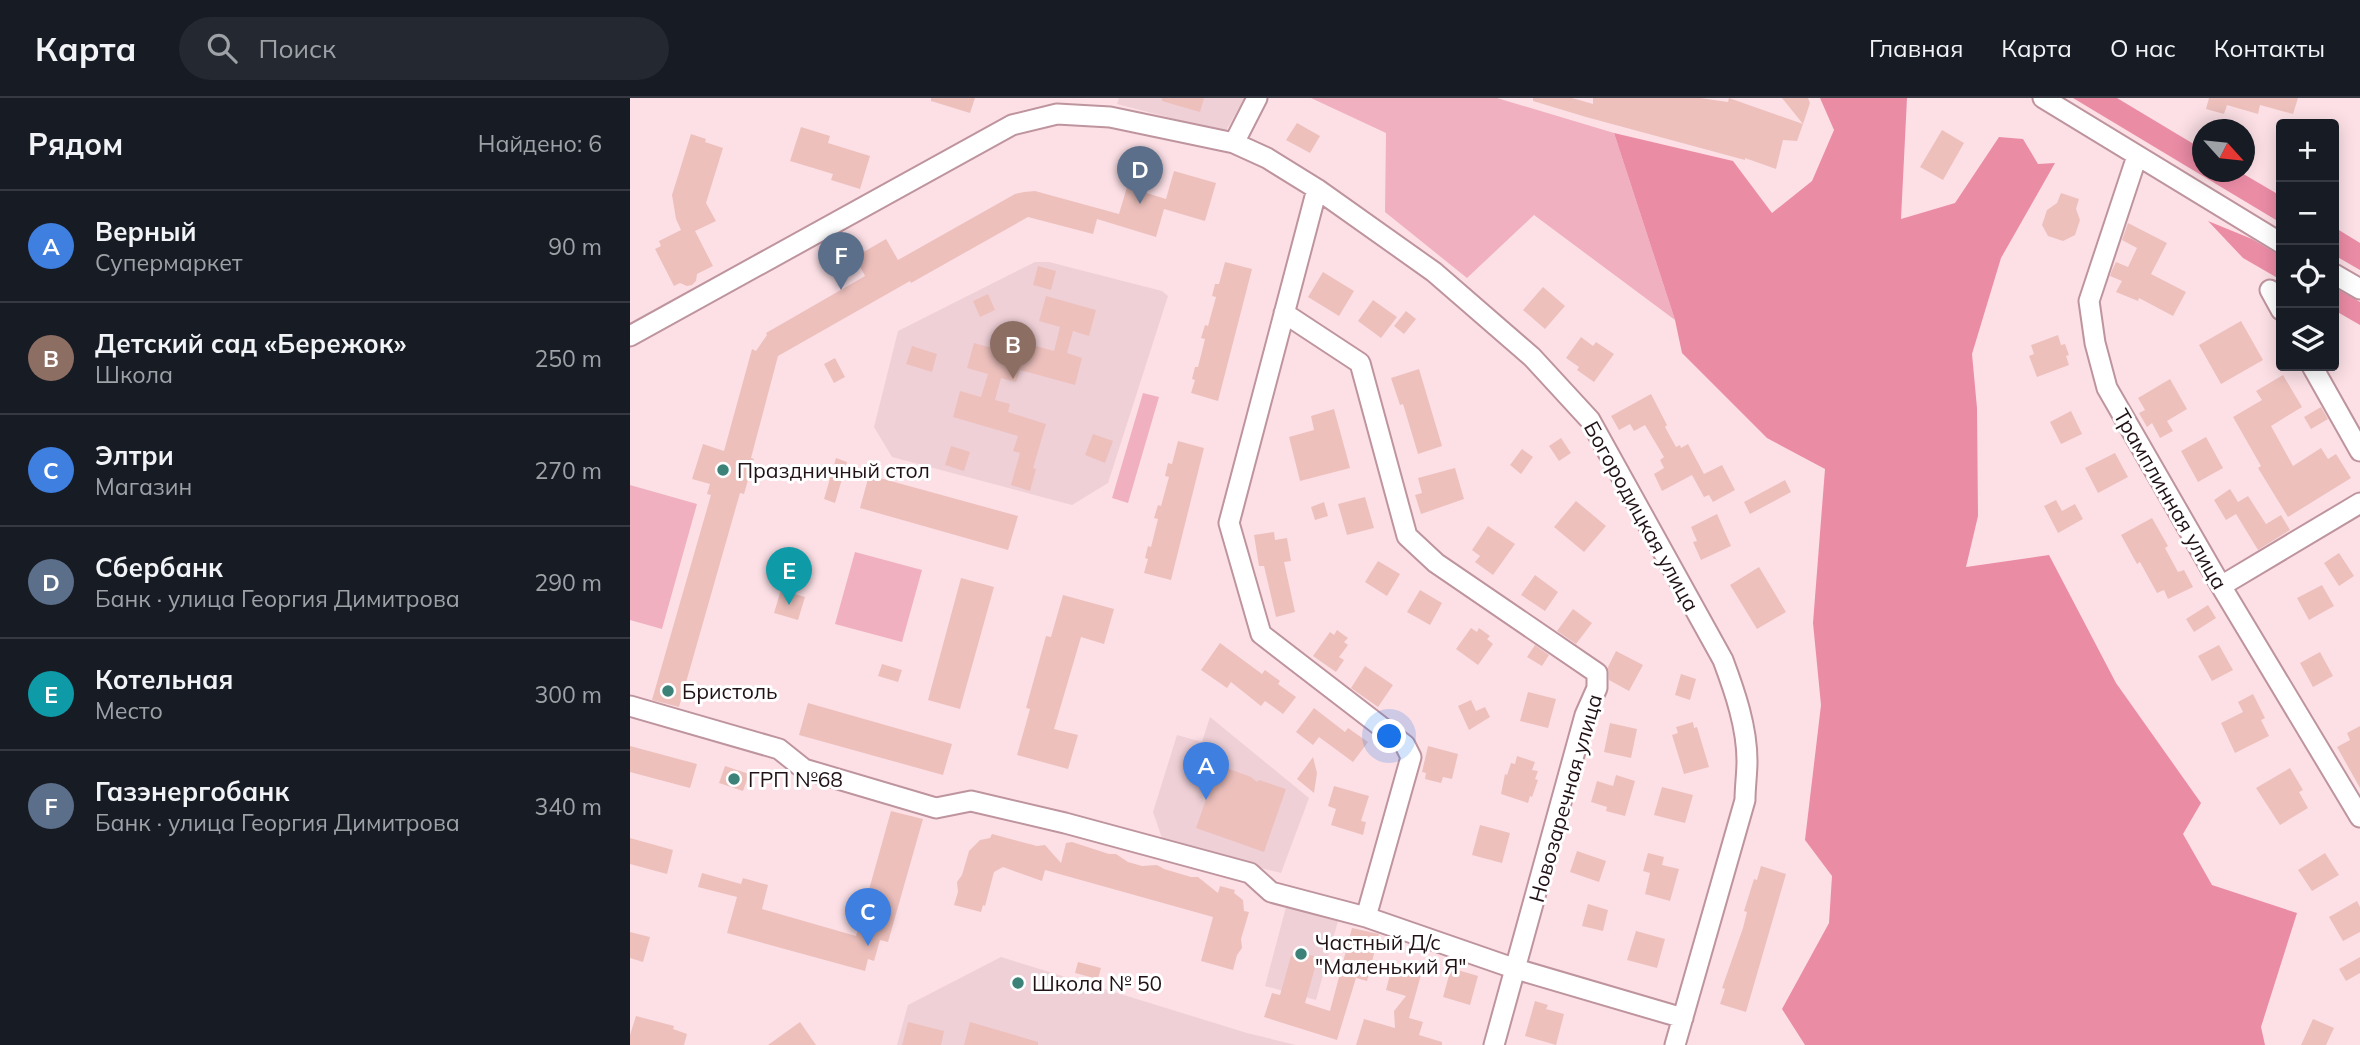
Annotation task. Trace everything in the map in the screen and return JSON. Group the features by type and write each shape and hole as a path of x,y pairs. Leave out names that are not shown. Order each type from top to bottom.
{"street":[{"path":"1234,143 1257,98"},
{"path":"2043,98 2276,240"},
{"name":"Богородицкая улица","path":"630,337 1012,125 1058,114 1110,117 1234,143 1268,158 1317,189 1434,272 1532,357 1590,420 1723,660 1735,690 1743,728 1747,760 1745,800 1675,1045"},
{"name":"Трамплинная улица","path":"2137,156 2089,301 2095,344 2106,388 2360,817"},
{"path":"1317,189 1229,523 1261,634 1405,745 1411,757 1366,917"},
{"path":"2339,277 2360,289"},
{"path":"2270,290 2280,308"},
{"name":"Новозаречная улица","path":"1284,313 1360,363 1407,536 1436,562 1597,673 1597,688 1585,715 1494,1045"},
{"path":"2315,371 2360,451"},
{"path":"2221,586 2360,503"},
{"path":"630,706 779,749 803,769 936,808 971,801 1065,823 1250,873 1271,892 1366,917 1516,969 1683,1018"}],"shaded area":[{"path":"1119,98 1245,98 1225,132 1117,104"},
{"path":"1311,98 1497,98 1614,133 1675,320 1534,215 1467,278 1385,212 1386,133"},
{"path":"1820,98 1907,98 1901,219 1955,203 1999,137 2023,139 2038,164 2055,163 2001,258 1972,354 1977,408 1978,516 1966,567 2049,555 2116,683 2201,803 2183,834 2212,885 2297,913 2261,1027 2265,1045 1805,1045 1782,1009 1829,923 1832,876 1805,840 1821,705 1813,623 1825,469 1767,438 1682,353 1675,320 1614,133 1733,161 1772,213 1812,181 1834,130"},
{"path":"2073,98 2117,98 2192,143 2192,170"},
{"path":"2255,181 2276,193 2276,220 2213,182"},
{"path":"2208,221 2252,239 2276,253 2276,277 2243,258"},
{"path":"2339,230 2360,243 2360,270 2339,258"},
{"path":"1035,262 1049,262 1162,291 1168,296 1108,483 1072,505 892,457 874,427 898,331"},
{"path":"2339,290 2360,302 2360,325 2339,313"},
{"path":"1143,393 1159,397 1128,503 1112,498"},
{"path":"630,485 697,504 662,629 630,620"},
{"path":"855,552 922,570 902,642 835,624"},
{"path":"1210,717 1309,798 1281,873 1164,844 1153,812 1177,735 1202,742"},
{"name":"Частный Д/с \"Маленький Я\"","path":"1286,907 1338,921 1316,1000 1265,986"},
{"name":"Школа № 50","path":"1001,957 1247,1033 1296,1045 897,1045 908,1005"}],"building":[{"path":"931,98 975,98 970,113 931,101"},
{"path":"1162,98 1204,98 1200,112 1162,101"},
{"path":"1533,98 1572,98 1593,104 1593,98 1700,98 1728,102 1729,98 1803,124 1797,141 1783,140 1776,169 1745,158 1586,117 1533,101"},
{"path":"1782,98 1808,98 1810,103 1803,124"},
{"path":"2209,98 2298,98 2293,114 2260,105 2258,114 2227,105 2224,114 2206,109"},
{"path":"1297,123 1320,136 1310,153 1286,140"},
{"path":"801,127 830,136 828,143 870,156 860,189 831,180 833,174 790,161"},
{"path":"1942,130 1964,143 1943,180 1920,167"},
{"path":"691,134 723,148 706,203 716,221 695,231 713,266 697,274 692,285 680,283 674,286 655,249 661,246 659,241 681,230 676,219 672,195"},
{"path":"1174,171 1216,183 1205,221 1164,209 1156,237 1097,219 1093,234 1028,217 778,356 751,458 754,459 744,494 740,493 679,707 652,700 711,495 707,494 710,484 692,479 703,444 724,451 752,349 756,351 766,333 865,276 855,257 886,239 898,260 1015,194 1024,192 1035,191 1119,214 1127,187 1166,199"},
{"path":"2061,193 2079,199 2076,209 2080,220 2075,235 2063,241 2048,236 2042,225 2047,210 2057,203"},
{"path":"2128,223 2167,243 2151,274 2186,292 2173,316 2139,298 2138,301 2116,292 2122,281 2110,276 2112,270 2116,262 2128,267 2137,248 2122,240"},
{"path":"1225,262 1252,269 1218,401 1191,393 1195,367 1198,367 1205,339 1201,338 1205,325 1208,326 1216,297 1212,296 1215,284 1219,284"},
{"path":"1038,266 1056,271 1051,290 1033,285"},
{"path":"1323,272 1354,291 1339,316 1308,297"},
{"path":"1543,287 1565,306 1545,329 1523,310"},
{"path":"988,294 995,310 980,317 973,301"},
{"path":"1046,296 1096,310 1089,336 1073,331 1067,353 1082,358 1075,385 1020,370 1016,382 1001,378 995,400 1010,404 1008,412 1046,424 1033,468 1036,469 1030,491 1011,485 1020,453 1013,451 1018,436 953,417 960,391 981,397 988,374 967,368 974,343 1029,358 1033,345 1054,351 1060,327 1039,321"},
{"path":"1373,300 1397,317 1381,338 1358,321"},
{"path":"1406,311 1416,319 1404,334 1394,326"},
{"path":"2241,321 2263,360 2221,384 2199,345"},
{"path":"2058,335 2061,345 2065,344 2069,365 2037,377 2029,356 2034,354 2031,345"},
{"path":"1581,337 1593,346 1596,342 1614,354 1594,382 1566,358"},
{"path":"912,346 937,354 932,372 906,364"},
{"path":"835,358 845,377 834,383 824,364"},
{"path":"1419,369 1442,446 1418,454 1403,404 1400,405 1391,378"},
{"path":"2283,375 2302,407 2271,426 2293,466 2321,448 2328,459 2336,454 2351,478 2288,517 2258,468 2261,466 2233,417 2262,400 2256,391"},
{"path":"2170,379 2187,409 2167,421 2173,431 2160,438 2152,423 2147,427 2139,413 2145,410 2138,398"},
{"path":"1651,394 1676,447 1680,445 1681,448 1688,444 1704,474 1722,465 1735,490 1713,502 1709,495 1704,497 1692,475 1662,491 1654,474 1664,468 1660,460 1664,457 1645,425 1634,431 1630,424 1619,430 1611,416"},
{"path":"2321,407 2328,419 2311,429 2304,417"},
{"path":"1334,409 1350,468 1300,481 1289,437 1314,430 1311,416"},
{"path":"2071,411 2082,434 2061,444 2050,422"},
{"path":"1093,434 1113,441 1105,463 1085,455"},
{"path":"2206,437 2223,468 2198,482 2181,451"},
{"path":"1561,438 1571,453 1559,461 1549,446"},
{"path":"1178,441 1204,448 1171,580 1144,573 1148,546 1151,547 1158,519 1154,518 1158,505 1161,506 1169,477 1165,476 1168,463 1172,464"},
{"path":"951,446 970,452 964,471 945,465"},
{"path":"1522,449 1533,457 1521,474 1510,465"},
{"path":"2115,453 2128,477 2098,493 2085,468"},
{"path":"836,458 847,462 835,503 824,499"},
{"path":"1455,468 1464,499 1421,514 1415,495 1422,493 1418,478"},
{"path":"869,475 1018,516 1008,550 860,508"},
{"path":"1785,480 1791,492 1750,514 1744,502"},
{"path":"2230,489 2238,502 2248,496 2266,524 2281,515 2290,530 2258,550 2236,514 2226,520 2214,500"},
{"path":"1365,497 1374,528 1347,535 1338,504"},
{"path":"2056,500 2062,511 2075,504 2083,519 2058,533 2044,506"},
{"path":"1576,501 1606,526 1584,552 1554,527"},
{"path":"1324,502 1328,516 1315,520 1311,507"},
{"path":"1717,514 1731,546 1701,560 1693,542 1697,541 1691,527"},
{"path":"2152,518 2168,546 2165,548 2178,572 2184,570 2193,587 2168,599 2164,590 2157,593 2121,535"},
{"path":"1488,526 1515,544 1493,575 1475,562 1480,556 1472,550"},
{"path":"1274,532 1275,540 1287,538 1291,561 1284,562 1295,612 1276,617 1264,566 1259,566 1254,535"},
{"path":"2339,553 2354,576 2339,586 2324,563"},
{"path":"1378,561 1400,574 1387,596 1365,582"},
{"path":"1759,567 1786,612 1757,629 1730,585"},
{"path":"1535,575 1558,592 1545,611 1521,595"},
{"path":"961,578 994,587 960,709 928,700"},
{"path":"2322,585 2334,606 2309,620 2297,598"},
{"path":"781,590 805,597 798,620 774,613"},
{"path":"1420,590 1442,603 1430,625 1407,612"},
{"path":"1063,595 1114,609 1104,644 1081,637 1054,729 1078,735 1068,769 1017,755 1030,709 1026,708 1046,636 1051,637"},
{"path":"2208,605 2216,618 2194,632 2186,619"},
{"path":"1573,609 1592,623 1576,644 1557,631"},
{"path":"1471,628 1477,632 1479,628 1490,636 1487,639 1493,644 1478,665 1456,649"},
{"path":"1337,630 1348,638 1344,642 1348,645 1339,657 1344,660 1336,672 1313,656 1330,632 1334,635"},
{"path":"1220,643 1262,674 1265,670 1296,697 1283,714 1265,701 1261,706 1231,682 1227,688 1201,670"},
{"path":"1535,645 1549,655 1542,666 1527,657"},
{"path":"2219,645 2233,670 2212,681 2198,656"},
{"path":"1616,651 1643,665 1629,691 1609,680 1608,667"},
{"path":"2320,652 2333,676 2313,687 2300,663"},
{"path":"882,664 902,670 898,682 878,676"},
{"path":"1365,666 1393,685 1378,707 1351,688"},
{"path":"1681,674 1696,679 1690,700 1675,695"},
{"path":"1528,692 1556,699 1548,728 1520,721"},
{"path":"2253,694 2265,718 2261,720 2269,736 2235,753 2221,723 2243,712 2238,702"},
{"path":"1471,700 1476,711 1485,707 1490,717 1469,730 1458,706"},
{"path":"808,703 952,744 943,775 799,735"},
{"path":"1314,708 1345,732 1348,728 1368,742 1353,762 1319,737 1313,745 1296,732"},
{"path":"1693,722 1709,767 1684,774 1672,735 1678,733 1676,727"},
{"path":"1610,723 1637,729 1631,758 1604,752"},
{"path":"2360,726 2360,788 2337,747 2350,740 2347,733"},
{"path":"630,746 697,764 690,788 630,772"},
{"path":"1428,746 1458,754 1452,779 1443,777 1441,783 1425,779 1426,773 1422,772"},
{"path":"1517,756 1535,762 1532,770 1538,771 1535,779 1538,780 1528,803 1501,794 1505,774 1507,775 1511,763 1515,764"},
{"path":"1313,757 1317,773 1314,793 1297,779"},
{"path":"1218,765 1251,777 1257,782 1259,780 1286,789 1264,852 1196,828"},
{"name":"ГРП №68","path":"725,766 749,774 743,791 719,783"},
{"path":"2290,768 2303,790 2299,792 2308,808 2280,825 2256,788"},
{"path":"1616,775 1635,781 1625,816 1606,811 1607,807 1591,802 1597,781 1613,786"},
{"path":"1334,786 1369,796 1361,821 1366,822 1363,835 1331,825 1336,809 1328,806"},
{"path":"1662,787 1693,795 1685,823 1654,815"},
{"path":"891,811 923,819 888,942 880,940 874,961 868,959 865,971 727,933 737,897 698,887 702,873 741,884 743,878 768,885 762,909 856,936"},
{"path":"1480,825 1510,833 1502,863 1472,855"},
{"path":"992,834 1037,846 1045,845 1061,863 1066,843 1072,842 1116,854 1128,862 1142,866 1157,865 1198,877 1218,893 1220,886 1235,890 1234,893 1243,900 1244,911 1249,912 1241,939 1242,948 1233,970 1201,961 1213,917 1045,870 1042,881 1003,867 994,872 981,912 954,905 958,892 957,882 962,875 969,851 980,840 990,838"},
{"path":"630,838 673,850 667,874 630,864"},
{"path":"1577,851 1606,861 1599,882 1570,872"},
{"path":"1648,853 1664,857 1662,865 1679,869 1670,901 1645,894 1650,873 1643,871"},
{"path":"2325,853 2339,875 2312,891 2298,870"},
{"path":"1761,866 1786,874 1746,1012 1720,1004 1725,989 1722,988 1743,928 1747,912 1744,911"},
{"path":"2357,901 2360,907 2360,932 2343,941 2329,917"},
{"path":"1588,904 1608,910 1603,931 1582,926"},
{"path":"1352,928 1379,934 1367,981 1356,978 1337,1040 1264,1017 1272,993 1280,995 1291,956 1301,958 1302,953 1318,957 1305,1003 1330,1011"},
{"path":"1636,931 1665,939 1657,968 1627,960"},
{"path":"630,932 650,937 643,962 630,958"},
{"path":"2360,957 2360,973 2346,981 2339,969"},
{"path":"1078,962 1101,968 1098,979 1075,973"},
{"path":"1392,967 1421,975 1409,1018 1423,1022 1419,1035 1442,1042 1442,1045 1356,1045 1364,1019 1395,1028 1394,1011 1406,996 1386,990"},
{"path":"1451,968 1478,976 1470,1005 1443,997"},
{"path":"1535,1001 1548,1005 1546,1009 1564,1014 1556,1045 1525,1036"},
{"path":"636,1016 674,1026 673,1029 687,1034 684,1045 630,1045"},
{"path":"2313,1019 2334,1028 2326,1045 2301,1045"},
{"path":"800,1022 816,1045 768,1045"},
{"path":"908,1022 944,1031 941,1045 902,1045"},
{"path":"970,1022 1038,1042 1038,1045 964,1045"}],"place":[{"name":"Сбербанк","path":"1140,204"},
{"name":"Газэнергобанк","path":"841,290"},
{"name":"Детский сад «Бережок»","path":"1013,379"},
{"name":"Праздничный стол","path":"723,470"},
{"name":"Котельная","path":"789,605"},
{"name":"Бристоль","path":"668,691"},
{"name":"ГРП №68","path":"734,779"},
{"name":"Верный","path":"1206,800"},
{"name":"Элтри","path":"868,946"},
{"name":"Частный Д/с \"Маленький Я\"","path":"1301,954"},
{"name":"Школа № 50","path":"1018,983"}]}
